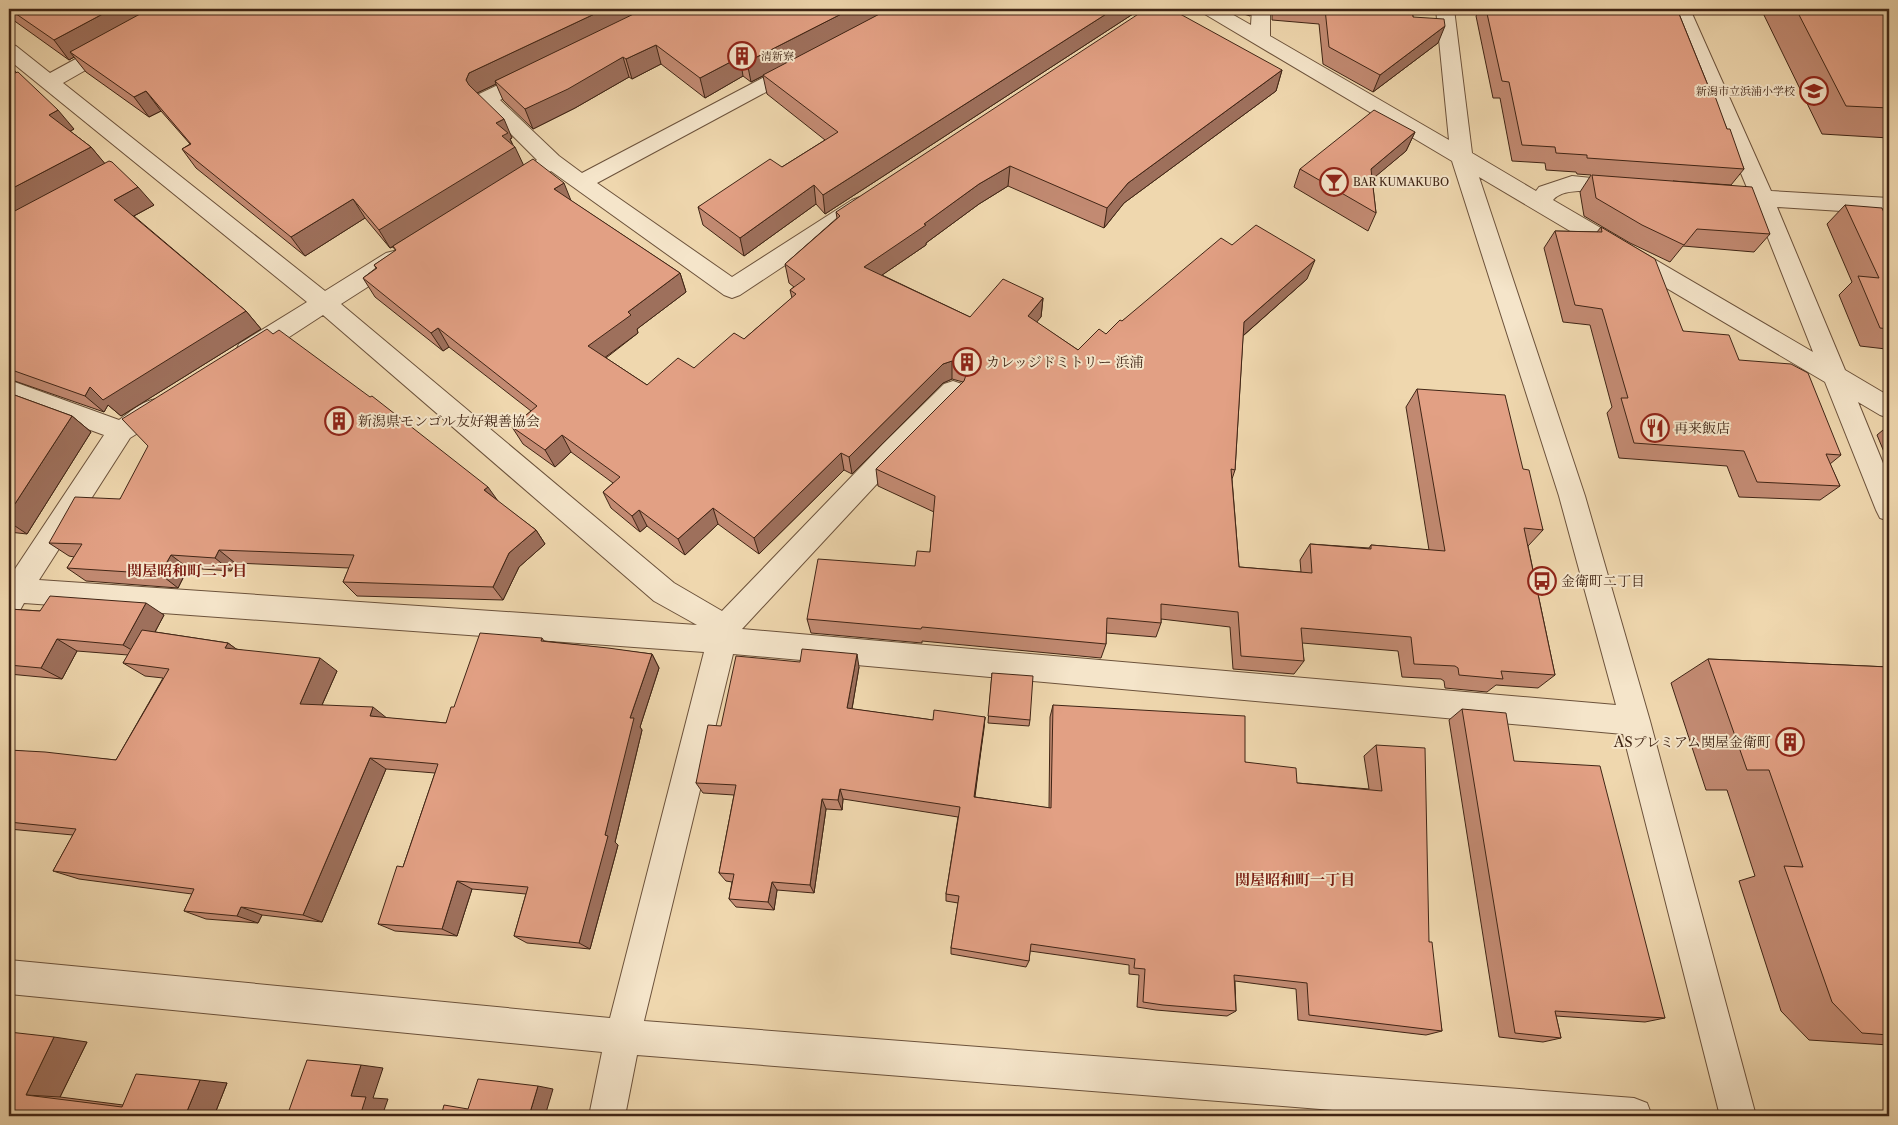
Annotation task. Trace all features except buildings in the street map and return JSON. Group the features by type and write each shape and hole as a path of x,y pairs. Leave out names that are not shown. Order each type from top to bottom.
{"street":[{"path":"1210,9 1889,408"},
{"path":"1260,38 1261,9"},
{"path":"1445,9 1462,158 1572,496 1635,721 1738,1116"},
{"path":"1676,10 1763,198 1889,510"},
{"path":"38,82 129,37"},
{"path":"9,50 38,82 135,162 324,303 664,592 723,633"},
{"path":"582,182 811,60"},
{"path":"547,69 486,99 551,161 732,289 874,196"},
{"path":"492,198 551,161"},
{"path":"1540,202 1547,192 1572,183 1639,188"},
{"path":"1725,195 1889,206"},
{"path":"231,362 408,251"},
{"path":"9,390 121,431"},
{"path":"607,1116 623,1037 723,633 892,451 953,392"},
{"path":"11,595 121,431 180,394"},
{"path":"11,595 723,633 1635,721"},
{"path":"9,976 623,1037 1634,1116"}],"place":[{"name":"清新寮","path":"742,56"},
{"name":"新潟市立浜浦小学校","path":"1814,91"},
{"name":"BAR KUMAKUBO","path":"1334,182"},
{"name":"カレッジドミトリー 浜浦","path":"967,362"},
{"name":"新潟県モンゴル友好親善協会","path":"339,421"},
{"name":"再来飯店","path":"1655,428"},
{"name":"金衛町二丁目","path":"1542,581"},
{"name":"ASプレミアム関屋金衛町","path":"1790,742"}],"district":[{"name":"関屋昭和町二丁目","path":"187,570"},
{"name":"関屋昭和町一丁目","path":"1295,879"}]}
